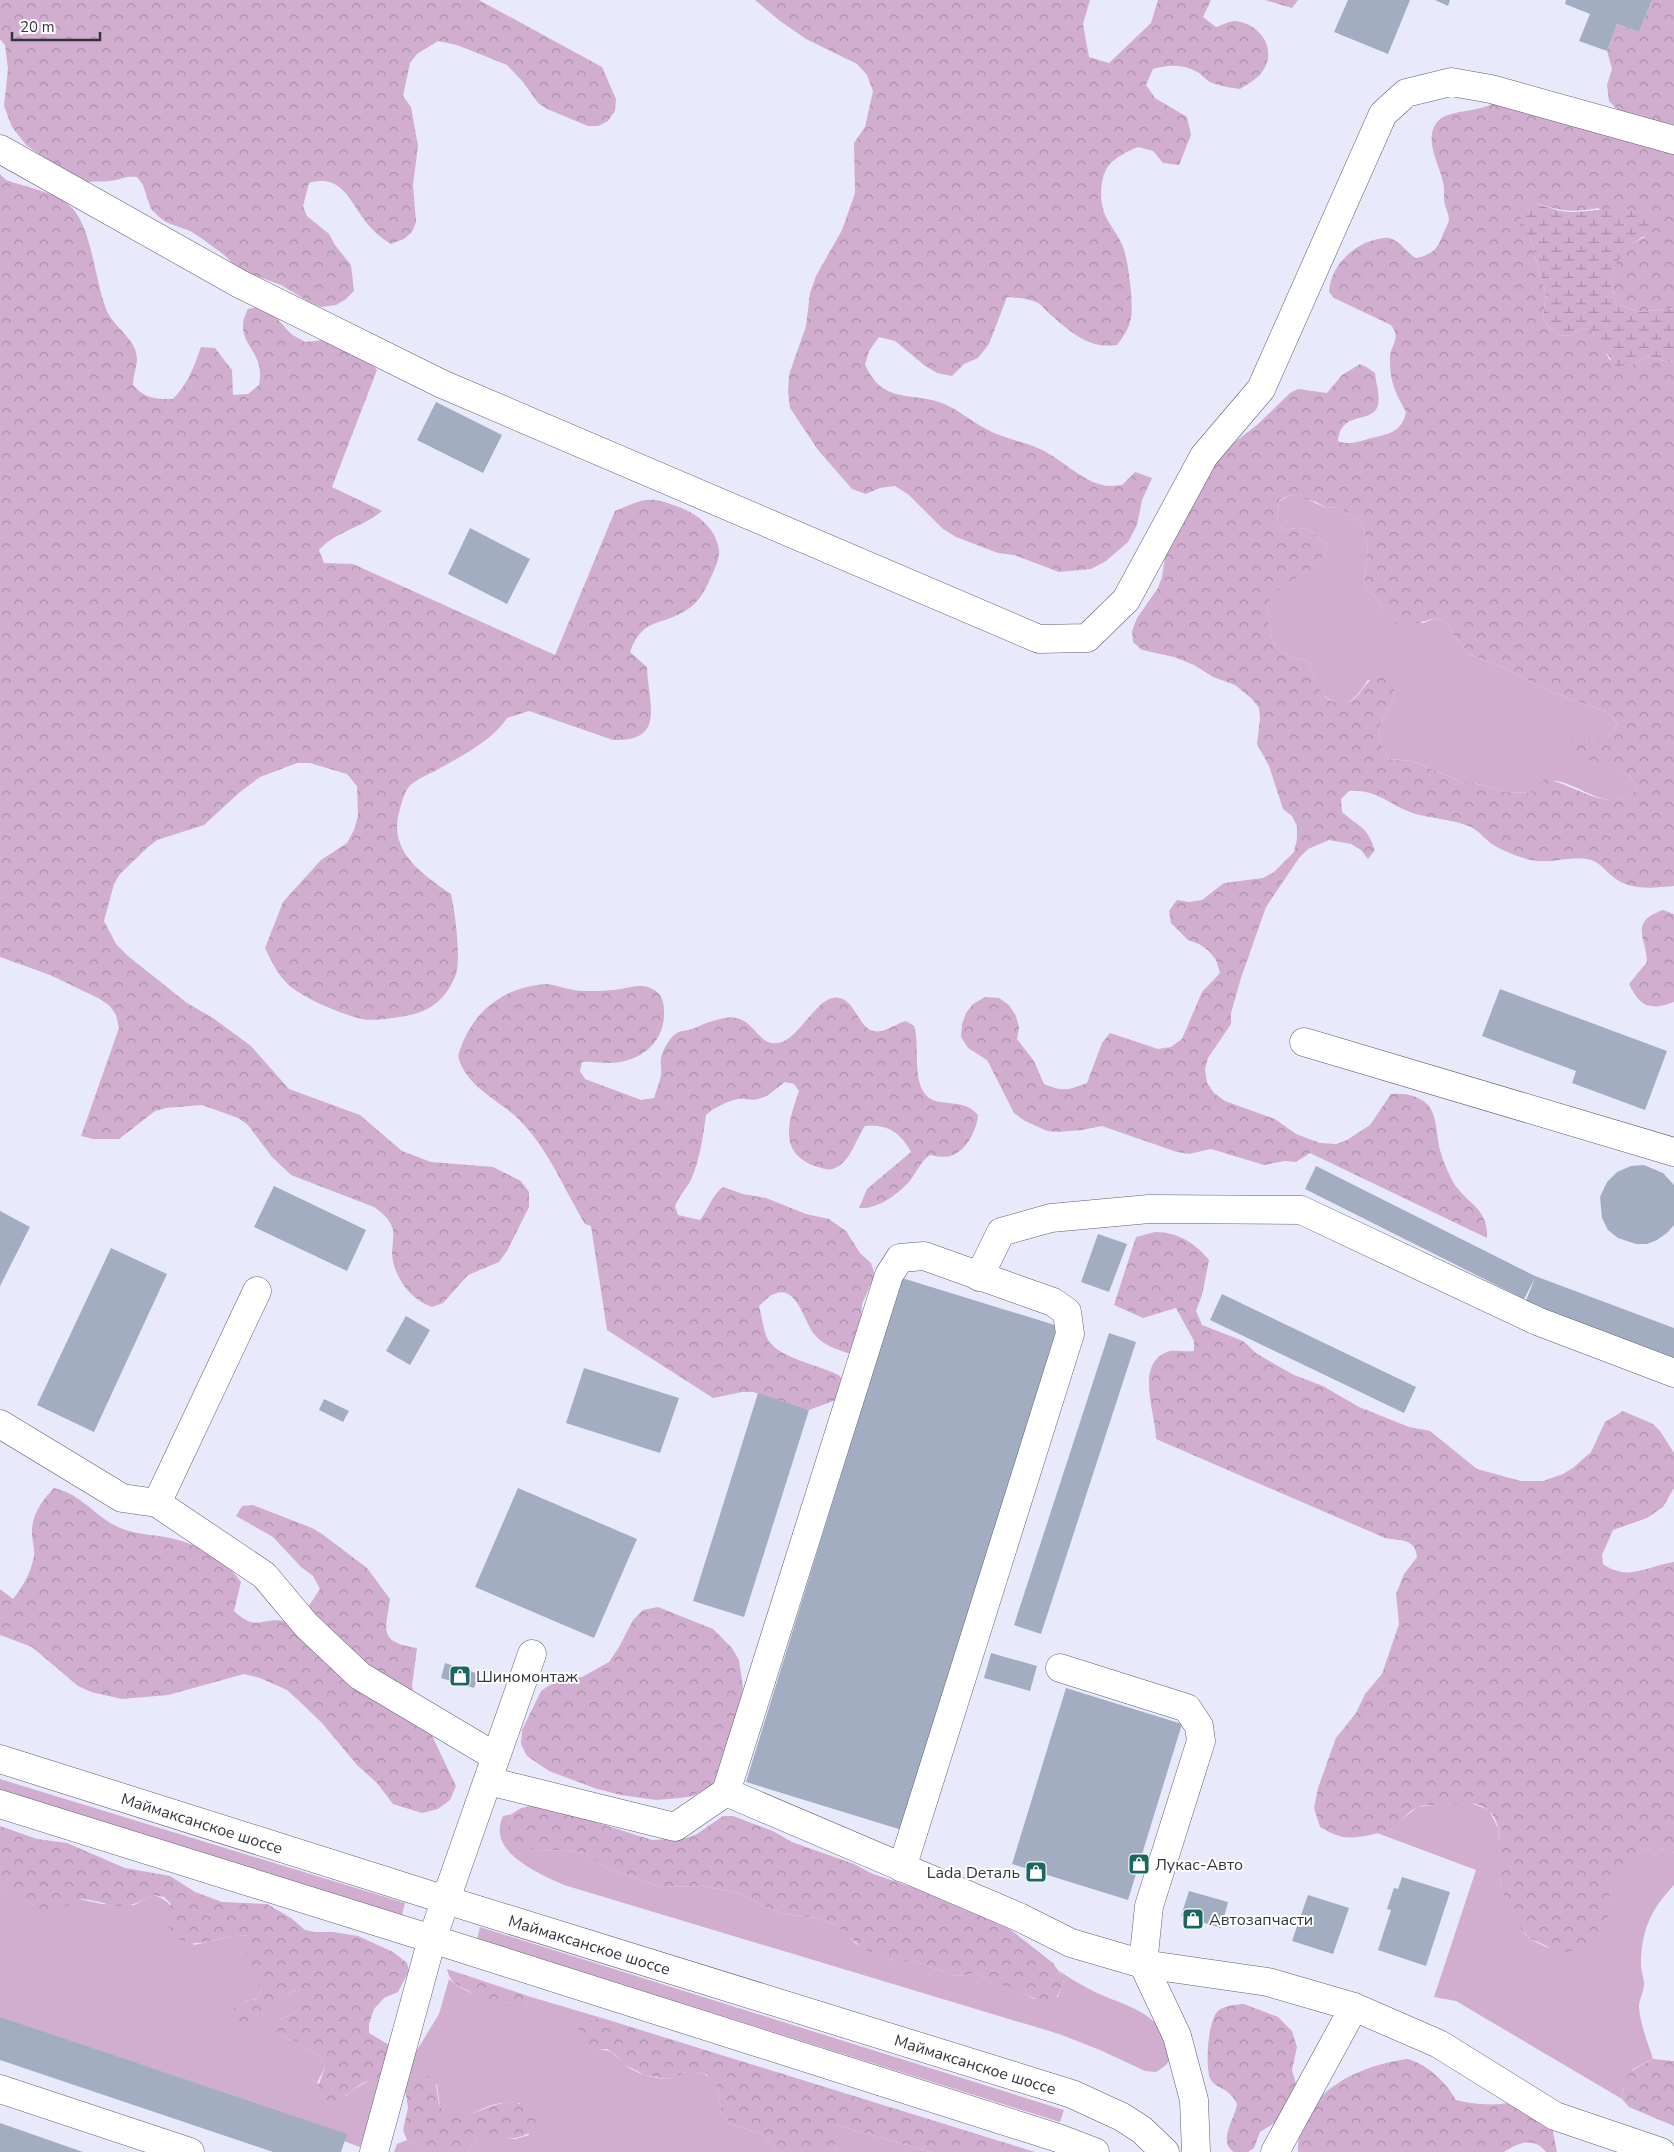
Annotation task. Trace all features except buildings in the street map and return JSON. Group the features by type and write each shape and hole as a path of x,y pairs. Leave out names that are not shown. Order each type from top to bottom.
{"main road":[{"path":"0,149 240,284 442,384 1039,640 1087,638 1126,600 1204,456 1261,389 1383,114 1406,93 1451,82 1492,89 1674,140"},
{"path":"1304,1042 1674,1152"},
{"path":"979,1277 1001,1232 1051,1218 1150,1209 1301,1210 1536,1321 1674,1373"},
{"path":"0,1424 122,1498 157,1503 264,1575 306,1625 360,1676 492,1769 675,1827 726,1792 889,1275 900,1258 924,1256 1053,1302 1067,1312 1070,1334 902,1868"},
{"path":"157,1503 257,1291"},
{"path":"374,2152 432,1939 532,1654"},
{"path":"1060,1668 1186,1708 1199,1726 1201,1741 1149,1906 1143,1964 1177,2036 1194,2100 1196,2152"},
{"name":"Маймаксанское шоссе","path":"0,1759 446,1900 1072,2094 1122,2117 1142,2130 1165,2152"},
{"path":"726,1792 1019,1917 1070,1943 1143,1964 1268,1982 1354,2007 1440,2044 1555,2116 1661,2152"},
{"path":"0,1804 432,1939 1058,2138 1095,2152"},
{"path":"1275,2152 1354,2007"},
{"path":"0,2089 190,2152"}],"green space":[{"path":"0,0 479,0 602,67 616,99 615,111 608,121 598,126 588,126 547,109 538,103 523,82 507,65 457,45 438,41 417,54 410,63 403,96 411,107 418,146 413,185 416,222 412,232 404,239 391,244 372,229 346,193 337,185 323,181 309,183 303,206 307,216 329,234 351,265 354,291 336,305 321,307 281,285 240,270 223,254 201,238 159,217 151,209 143,185 137,177 82,183 26,145 12,127 4,106 8,69 5,45 0,39"},
{"path":"755,0 1090,0 1083,24 1089,57 1109,63 1151,23 1158,0 1211,0 1203,17 1216,27 1233,21 1244,23 1251,26 1263,38 1267,45 1268,53 1264,69 1250,83 1240,89 1212,83 1194,70 1182,66 1165,66 1153,69 1146,85 1155,98 1187,117 1191,135 1179,165 1163,163 1153,151 1138,147 1122,154 1112,162 1103,177 1102,205 1106,217 1125,253 1131,293 1132,312 1130,322 1126,333 1117,345 1107,346 1089,342 1067,328 1038,303 1027,299 1007,297 989,344 978,358 964,364 952,376 937,373 924,365 895,341 879,337 869,351 865,365 872,377 888,391 939,402 992,432 1040,449 1095,483 1107,486 1122,485 1135,472 1152,478 1142,500 1137,525 1128,542 1106,561 1091,569 1059,572 1014,555 998,553 956,537 943,529 909,495 895,486 880,488 866,494 852,489 818,450 790,408 788,392 789,375 806,326 810,293 816,276 842,230 855,193 854,143 865,127 873,91 867,75 857,64 806,39"},
{"path":"1265,0 1298,0 1292,8"},
{"path":"1652,0 1674,0 1674,128 1621,113 1609,101 1607,85 1612,69 1607,51 1617,24 1639,32"},
{"path":"1494,103 1674,149 1674,308 1640,312 1616,303 1612,283 1616,264 1627,248 1645,237 1598,208 1566,210 1534,203 1529,236 1546,293 1543,319 1551,329 1558,334 1566,336 1580,329 1590,329 1604,348 1609,359 1628,367 1647,356 1668,362 1674,361 1674,886 1642,887 1626,884 1612,876 1597,863 1584,858 1546,861 1526,859 1496,847 1474,829 1465,825 1410,812 1370,793 1349,791 1341,799 1342,812 1365,831 1375,850 1368,859 1361,850 1351,844 1329,840 1308,849 1299,858 1266,907 1241,978 1231,1013 1231,1024 1208,1058 1205,1069 1207,1083 1214,1093 1225,1101 1275,1119 1296,1134 1320,1143 1336,1144 1347,1140 1370,1125 1391,1094 1406,1094 1419,1098 1431,1108 1444,1162 1456,1186 1484,1219 1487,1227 1487,1238 1310,1153 1296,1162 1285,1161 1264,1165 1211,1149 1189,1154 1177,1152 1102,1126 1082,1130 1047,1131 1025,1121 1014,1113 987,1060 968,1048 961,1037 962,1024 966,1013 973,1004 985,997 999,998 1009,1005 1016,1016 1019,1027 1017,1039 1034,1061 1044,1084 1061,1089 1070,1089 1087,1083 1102,1043 1110,1033 1158,1049 1171,1047 1182,1039 1202,992 1220,973 1216,960 1209,951 1199,944 1188,940 1171,923 1169,911 1177,900 1189,902 1202,900 1224,883 1263,878 1274,872 1294,852 1297,826 1292,816 1283,809 1269,766 1257,744 1260,719 1259,708 1252,699 1235,685 1213,677 1194,665 1174,657 1142,650 1133,642 1132,631 1137,618 1158,588 1162,577 1166,551 1198,487 1227,448 1257,425 1290,393 1298,389 1327,393 1342,375 1360,364 1375,373 1378,405 1370,415 1345,425 1340,431 1338,441 1359,442 1394,431 1401,424 1406,412 1394,387 1390,368 1390,354 1396,338 1394,330 1391,325 1334,298 1329,292 1330,283 1343,259 1357,247 1374,240 1389,238 1400,244 1416,258 1434,250 1449,220 1444,202 1443,182 1433,150 1432,134 1434,127 1439,120 1450,114","holes":["1291,495 1316,502 1327,508 1339,507 1362,523 1368,546 1364,585 1381,604 1386,617 1397,624 1411,625 1436,618 1447,623 1469,654 1506,669 1542,688 1607,712 1617,723 1613,733 1601,739 1579,736 1567,740 1569,752 1630,776 1637,788 1627,796 1617,800 1605,799 1545,779 1529,793 1506,792 1474,783 1464,783 1412,761 1389,759 1382,747 1379,730 1395,688 1389,679 1379,675 1370,681 1354,699 1346,703 1332,701 1322,693 1307,661 1283,653 1272,640 1267,613 1270,600 1284,586 1311,570 1325,554 1327,544 1308,530 1299,528 1286,530 1277,524 1279,500"]},
{"path":"0,174 6,180 58,198 72,208 79,217 89,242 107,311 133,345 136,352 137,362 133,385 146,396 173,399 187,381 201,347 215,348 232,370 233,395 248,394 259,385 260,374 259,365 246,339 243,322 248,309 262,306 273,314 291,334 305,342 324,340 371,362 377,370 332,487 382,511 366,522 333,538 319,550 324,563 353,564 555,655 615,511 645,500 658,501 683,509 698,517 714,534 719,553 706,587 698,600 679,615 647,627 635,641 630,652 647,667 651,718 648,727 641,734 630,739 613,740 529,711 507,718 486,740 458,758 418,779 408,788 398,817 397,830 400,842 412,863 451,894 457,936 458,960 455,977 444,996 430,1007 414,1014 378,1020 362,1019 344,1014 324,1006 290,986 273,964 265,948 283,902 321,860 347,843 354,830 358,816 357,786 347,774 310,763 297,763 260,777 240,792 204,825 157,840 120,874 114,884 104,921 116,944 128,956 187,1003 213,1018 251,1046 289,1089 360,1115 402,1151 431,1162 493,1167 521,1181 529,1192 529,1207 507,1251 499,1262 468,1275 443,1303 432,1307 424,1304 405,1287 393,1263 393,1230 389,1221 382,1213 374,1207 291,1175 272,1157 248,1125 238,1118 202,1105 166,1108 155,1111 119,1139 93,1139 81,1136 119,1028 116,1015 109,1005 98,998 50,975 0,957"},
{"path":"1534,203 1568,212 1612,208 1631,209 1650,217 1653,229 1627,249 1617,263 1612,278 1613,294 1616,303 1640,312 1674,308 1674,361 1668,362 1647,356 1628,367 1617,368 1590,329 1580,329 1566,336 1554,332 1548,326 1543,319 1546,293 1533,246 1529,236 1520,227 1521,210"},
{"path":"1291,495 1304,498 1327,508 1339,507 1362,523 1368,546 1364,585 1381,604 1386,617 1423,623 1436,618 1447,623 1469,654 1506,669 1542,688 1607,712 1617,723 1613,733 1601,740 1590,737 1604,765 1630,776 1637,788 1628,796 1618,800 1598,797 1557,781 1542,784 1529,793 1506,792 1474,783 1464,783 1412,761 1389,759 1382,747 1379,730 1395,688 1368,680 1351,701 1346,703 1335,702 1322,693 1307,661 1283,653 1272,640 1267,613 1270,600 1284,585 1318,563 1325,554 1327,544 1308,530 1293,528 1286,530 1277,524 1279,501"},
{"path":"1663,910 1674,914 1674,1002 1666,1005 1652,1006 1637,998 1629,984 1647,962 1642,931 1643,925 1646,920"},
{"path":"546,984 583,991 644,986 660,995 664,1006 661,1032 649,1048 641,1055 620,1062 582,1062 580,1071 585,1079 641,1100 654,1098 661,1076 662,1055 669,1040 677,1033 707,1023 734,1017 747,1023 765,1040 775,1043 782,1042 797,1031 825,1001 832,998 840,998 851,1006 864,1025 870,1030 885,1030 906,1021 914,1026 917,1041 918,1076 923,1091 934,1100 964,1106 978,1115 970,1140 956,1154 947,1157 930,1155 898,1193 879,1204 859,1208 867,1189 911,1152 898,1134 880,1126 865,1126 853,1149 842,1164 834,1168 823,1169 803,1160 795,1152 791,1144 790,1124 799,1091 794,1084 785,1082 762,1098 730,1101 706,1115 697,1164 691,1180 675,1206 678,1215 700,1220 716,1194 723,1187 743,1194 766,1198 806,1214 829,1219 846,1231 860,1253 871,1263 875,1275 862,1304 861,1326 851,1354 831,1347 817,1338 799,1306 789,1294 782,1292 774,1294 759,1306 766,1336 774,1347 791,1357 840,1376 843,1383 836,1400 809,1410 753,1392 742,1392 713,1398 607,1330 591,1226 585,1224 550,1161 530,1131 518,1118 470,1079 461,1065 458,1056 470,1027 490,1005 515,991 530,986"},
{"path":"1155,1232 1179,1236 1198,1248 1209,1260 1202,1295 1196,1311 1202,1325 1243,1341 1257,1354 1294,1375 1323,1386 1359,1407 1409,1427 1430,1431 1477,1469 1521,1481 1543,1481 1563,1474 1591,1452 1605,1422 1623,1411 1653,1424 1660,1431 1674,1453 1674,1488 1663,1507 1647,1518 1613,1530 1602,1555 1603,1564 1621,1572 1638,1571 1674,1562 1674,1853 1654,1848 1635,1854 1628,1860 1616,1876 1612,1886 1606,1923 1598,1936 1586,1946 1572,1951 1558,1951 1531,1939 1520,1927 1507,1903 1501,1886 1500,1843 1497,1824 1494,1816 1483,1807 1467,1803 1421,1806 1412,1810 1390,1829 1363,1836 1341,1836 1320,1827 1314,1808 1318,1788 1336,1738 1356,1713 1365,1694 1382,1674 1399,1624 1396,1594 1404,1574 1417,1557 1416,1551 1410,1543 1385,1538 1156,1439 1149,1389 1149,1377 1152,1366 1159,1357 1170,1351 1194,1351 1194,1341 1176,1308 1143,1318 1114,1305 1136,1237"},
{"path":"54,1488 73,1495 118,1527 133,1532 178,1540 196,1546 213,1556 229,1568 241,1582 234,1611 242,1618 255,1623 279,1620 288,1622 307,1609 320,1589 313,1576 301,1567 273,1537 236,1516 242,1506 253,1505 312,1528 367,1568 390,1599 386,1627 390,1638 395,1642 417,1648 412,1686 415,1700 456,1786 450,1800 438,1809 422,1813 393,1804 377,1783 357,1765 322,1723 298,1700 287,1690 260,1678 244,1674 168,1695 122,1699 91,1692 78,1686 32,1647 0,1635 0,1589 13,1599 26,1579 34,1556 32,1532 34,1517 42,1502"},
{"path":"658,1607 713,1629 732,1648 739,1660 743,1687 741,1714 713,1784 693,1796 680,1798 656,1800 621,1795 597,1789 549,1771 527,1756 521,1744 522,1730 541,1691 553,1683 582,1677 609,1662 633,1620 643,1610"},
{"path":"0,1779 405,1903 402,1915 0,1792"},
{"path":"1461,1802 1471,1803 1489,1810 1498,1828 1501,1849 1500,1882 1506,1901 1525,1934 1548,1948 1609,1906 1613,1880 1628,1858 1650,1848 1658,1848 1674,1853 1674,1885 1653,1912 1645,1931 1641,1953 1644,1984 1639,2004 1640,2013 1644,2033 1653,2059 1633,2069 1623,2089 1622,2099 1456,2001 1434,1997 1476,1870 1377,1833 1392,1828 1417,1807"},
{"path":"531,1806 554,1809 652,1840 686,1838 697,1834 723,1816 733,1816 773,1831 792,1842 854,1864 873,1874 928,1891 1002,1923 1053,1963 1064,1979 1062,1986 1058,1995 1051,2003 1043,2002 975,1974 956,1976 914,1961 889,1959 863,1949 836,1925 816,1918 784,1914 764,1907 740,1893 702,1886 662,1887 607,1868 584,1853 567,1850 540,1851 522,1846 514,1842 509,1834 508,1825 512,1814 521,1808"},
{"path":"512,1814 508,1825 514,1842 540,1851 567,1850 584,1853 607,1868 662,1887 702,1886 740,1893 764,1907 784,1914 816,1918 836,1925 856,1944 889,1959 914,1961 956,1976 975,1974 1009,1986 1034,1999 1058,1997 1064,1980 1059,1971 1093,1991 1147,2016 1163,2033 1170,2054 1169,2061 1156,2072 1145,2071 1100,2050 1059,2034 564,1885 517,1860 508,1850 502,1840 500,1829 503,1816"},
{"path":"0,1826 37,1839 67,1843 125,1868 170,1876 195,1892 222,1902 267,1904 291,1918 305,1930 358,1936 393,1952 407,1963 409,1971 398,1992 384,1998 374,2009 369,2024 369,2033 391,2046 386,2070 381,2076 366,2081 338,2101 326,2104 316,2092 325,2067 323,2059 295,2041 279,2035 276,2028 280,2019 293,2014 301,2005 304,1996 296,1990 287,1994 257,2020 243,2026 235,2019 233,2008 244,2001 257,1999 262,1988 247,1972 248,1936 227,1937 197,1943 187,1942 179,1938 169,1927 167,1917 171,1904 164,1897 153,1895 123,1906 80,1899 52,1914 45,1911 0,1887"},
{"path":"0,1887 15,1893 33,1905 61,1909 79,1899 102,1904 134,1905 153,1895 161,1898 173,1908 194,1945 238,1935 248,1936 248,1949 262,1988 257,1999 244,2001 261,2016 286,1994 297,1990 305,1996 296,2011 280,2019 279,2035 295,2041 323,2059 325,2067 317,2083 346,2096 386,2070 360,2147 0,2017"},
{"path":"480,1927 1064,2110 1060,2122 477,1939"},
{"path":"447,1969 531,1997 526,2005 506,2006 492,2004 456,1984 451,1980"},
{"path":"449,1979 466,1990 495,2000 526,2005 531,1997 602,2018 589,2020 596,2050 609,2051 629,2068 661,2079 668,2079 683,2073 692,2072 705,2074 716,2080 722,2115 730,2124 762,2134 779,2152 467,2152 478,2139 516,2139 529,2135 520,2103 499,2103 467,2115 454,2115 447,2113 440,2107 437,2085 404,2083 411,2060 439,2014"},
{"path":"1244,2004 1278,2017 1292,2031 1297,2047 1292,2070 1297,2087 1279,2120 1260,2132 1254,2148 1248,2152 1234,2152 1229,2147 1227,2136 1237,2104 1230,2094 1215,2085 1210,2078 1208,2072 1208,2043 1212,2023 1218,2011 1227,2006"},
{"path":"602,2018 1035,2152 932,2152 836,2125 832,2135 836,2146 835,2152 779,2152 762,2134 730,2124 722,2115 716,2081 707,2074 685,2072 676,2077 666,2079 645,2075 623,2064 616,2055 607,2049 596,2050 586,2047 579,2039 579,2027 589,2020"},
{"path":"1408,2059 1423,2065 1436,2075 1456,2100 1485,2104 1501,2104 1514,2101 1552,2126 1557,2152 1546,2152 1536,2144 1526,2143 1504,2152 1298,2152 1300,2132 1308,2114 1319,2099 1334,2086 1370,2068"},
{"path":"1653,2059 1674,2061 1674,2126 1629,2107 1622,2099 1625,2082 1630,2073"},
{"path":"421,2071 434,2082 440,2107 452,2114 474,2113 497,2104 509,2102 523,2105 538,2113 539,2125 518,2138 478,2139 467,2152 431,2152 407,2140 403,2130 408,2108 404,2083"},
{"path":"836,2125 932,2152 835,2152 836,2146 831,2135"},
{"path":"407,2140 431,2152 394,2152 397,2144"}],"place":[{"name":"Шиномонтаж","path":"460,1676"},
{"name":"Лукас-Авто","path":"1139,1864"},
{"name":"Lada Dеталь","path":"1036,1872"},
{"name":"Автозапчасти","path":"1193,1919"}]}
